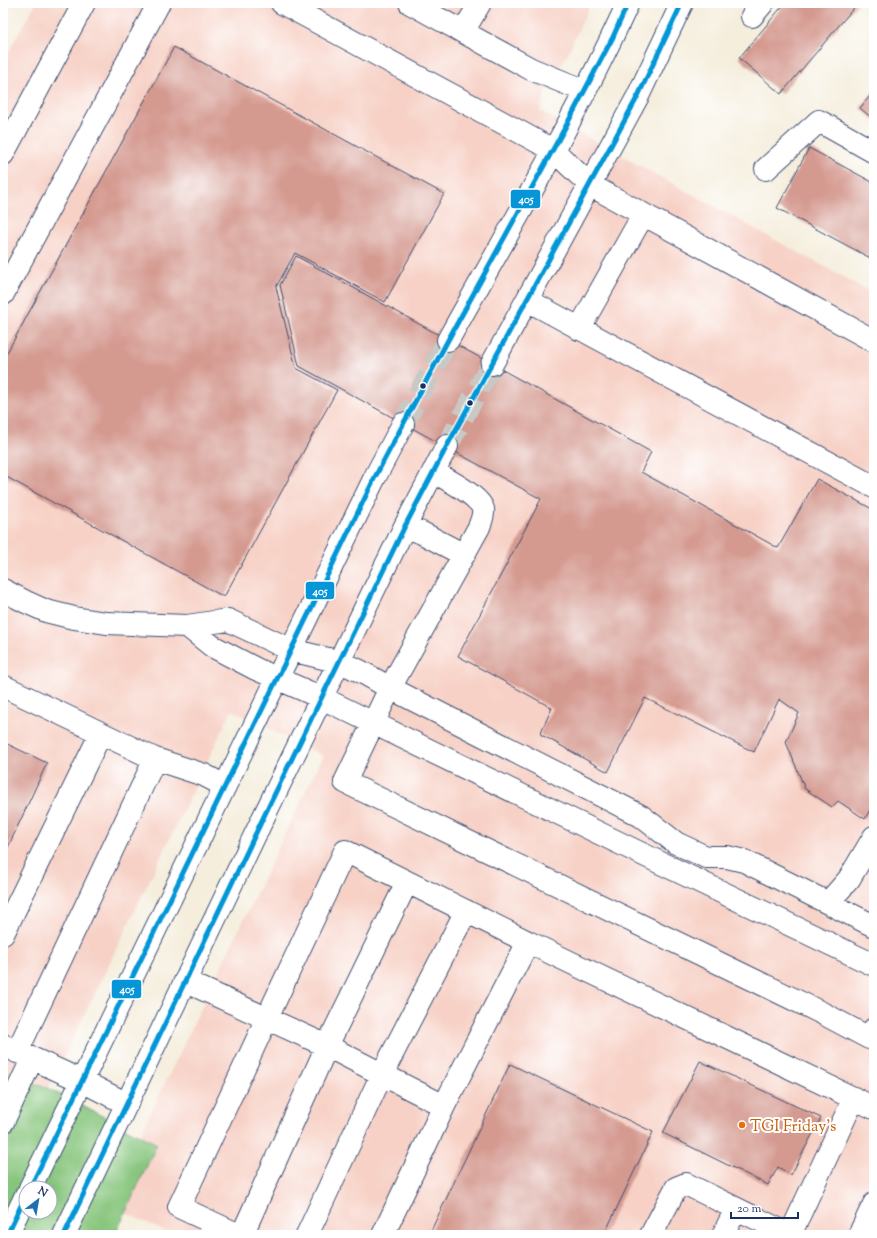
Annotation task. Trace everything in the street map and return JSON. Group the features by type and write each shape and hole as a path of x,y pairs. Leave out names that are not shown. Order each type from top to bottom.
{"street":[{"path":"3,154 84,3"},
{"path":"3,294 159,3"},
{"path":"282,3 553,150 590,185 874,341"},
{"path":"410,3 531,69 584,91"},
{"path":"463,32 480,3"},
{"path":"448,340 553,150 613,37 628,3"},
{"path":"492,364 638,96 682,3"},
{"path":"766,169 819,121 874,152"},
{"path":"580,329 643,215"},
{"path":"527,300 874,487"},
{"path":"34,1180 290,650 375,477 404,424"},
{"path":"64,1235 405,526 447,446"},
{"path":"433,472 449,480 480,502 483,510 479,527 390,688 345,782 872,1036"},
{"path":"405,526 422,533 464,555"},
{"path":"3,590 46,611 74,618 106,623 187,626 228,620 290,650 340,662 634,812 676,843 706,857 728,857 744,861 874,926"},
{"path":"187,626 212,646 277,679 322,698 874,965"},
{"path":"3,686 155,759 204,775 225,786"},
{"path":"3,934 101,733"},
{"path":"3,1122 18,1052 155,759"},
{"path":"644,855 649,822"},
{"path":"828,903 849,879 874,837"},
{"path":"238,1235 179,1208 344,851 528,942 874,1108"},
{"path":"703,883 728,857"},
{"path":"242,1235 327,1046 406,882"},
{"path":"307,1235 382,1074 466,911"},
{"path":"383,1235 444,1106 528,942"},
{"path":"185,981 327,1046 444,1106"},
{"path":"18,1052 82,1081 127,1104"},
{"path":"652,1235 676,1188 686,1184 790,1235 854,1098"},
{"path":"859,1235 874,1204"},
{"path":"723,1235 736,1209"},
{"path":"7,1235 18,1212"}],"shaded area":[{"path":"36,3 591,3 566,57 546,89 540,111 874,294 874,1235 173,1235 125,1213 156,1144 140,1135 323,756 232,710 49,1088 40,1084 33,1085 25,1091 3,1080 3,61"}],"green space":[{"path":"39,1084 157,1144 115,1235 3,1235 3,1137 25,1091 33,1085"}],"building":[{"path":"785,3 858,3 781,94 739,58"},
{"path":"174,47 444,194 385,302 295,253 276,287 296,368 337,390 224,597 3,475 3,360"},
{"path":"874,91 874,120 860,108"},
{"path":"809,148 874,183 874,260 777,208"},
{"path":"296,256 651,452 641,472 778,548 817,479 874,510 874,802 865,819 838,801 832,807 805,789 786,742 799,713 779,699 754,752 645,698 608,772 540,734 552,708 458,656 541,499 299,366 280,285"},
{"path":"3,742 47,763 3,858"},
{"name":"TGI Friday's","path":"700,1061 821,1118 791,1175 778,1167 768,1185 663,1133"},
{"path":"510,1064 653,1132 604,1235 429,1235"}],"tunnel":[{"path":"403,424 448,340"},
{"path":"447,446 492,364"}],"transit line":[{"name":"405","path":"34,1180 375,477 448,340 567,124 613,37 628,3"},
{"name":"405","path":"64,1235 265,814 405,526 638,96 682,3"},
{"name":"405","path":"7,1235 18,1212"}],"place":[{"name":"TGI Friday's","path":"742,1125"}]}
